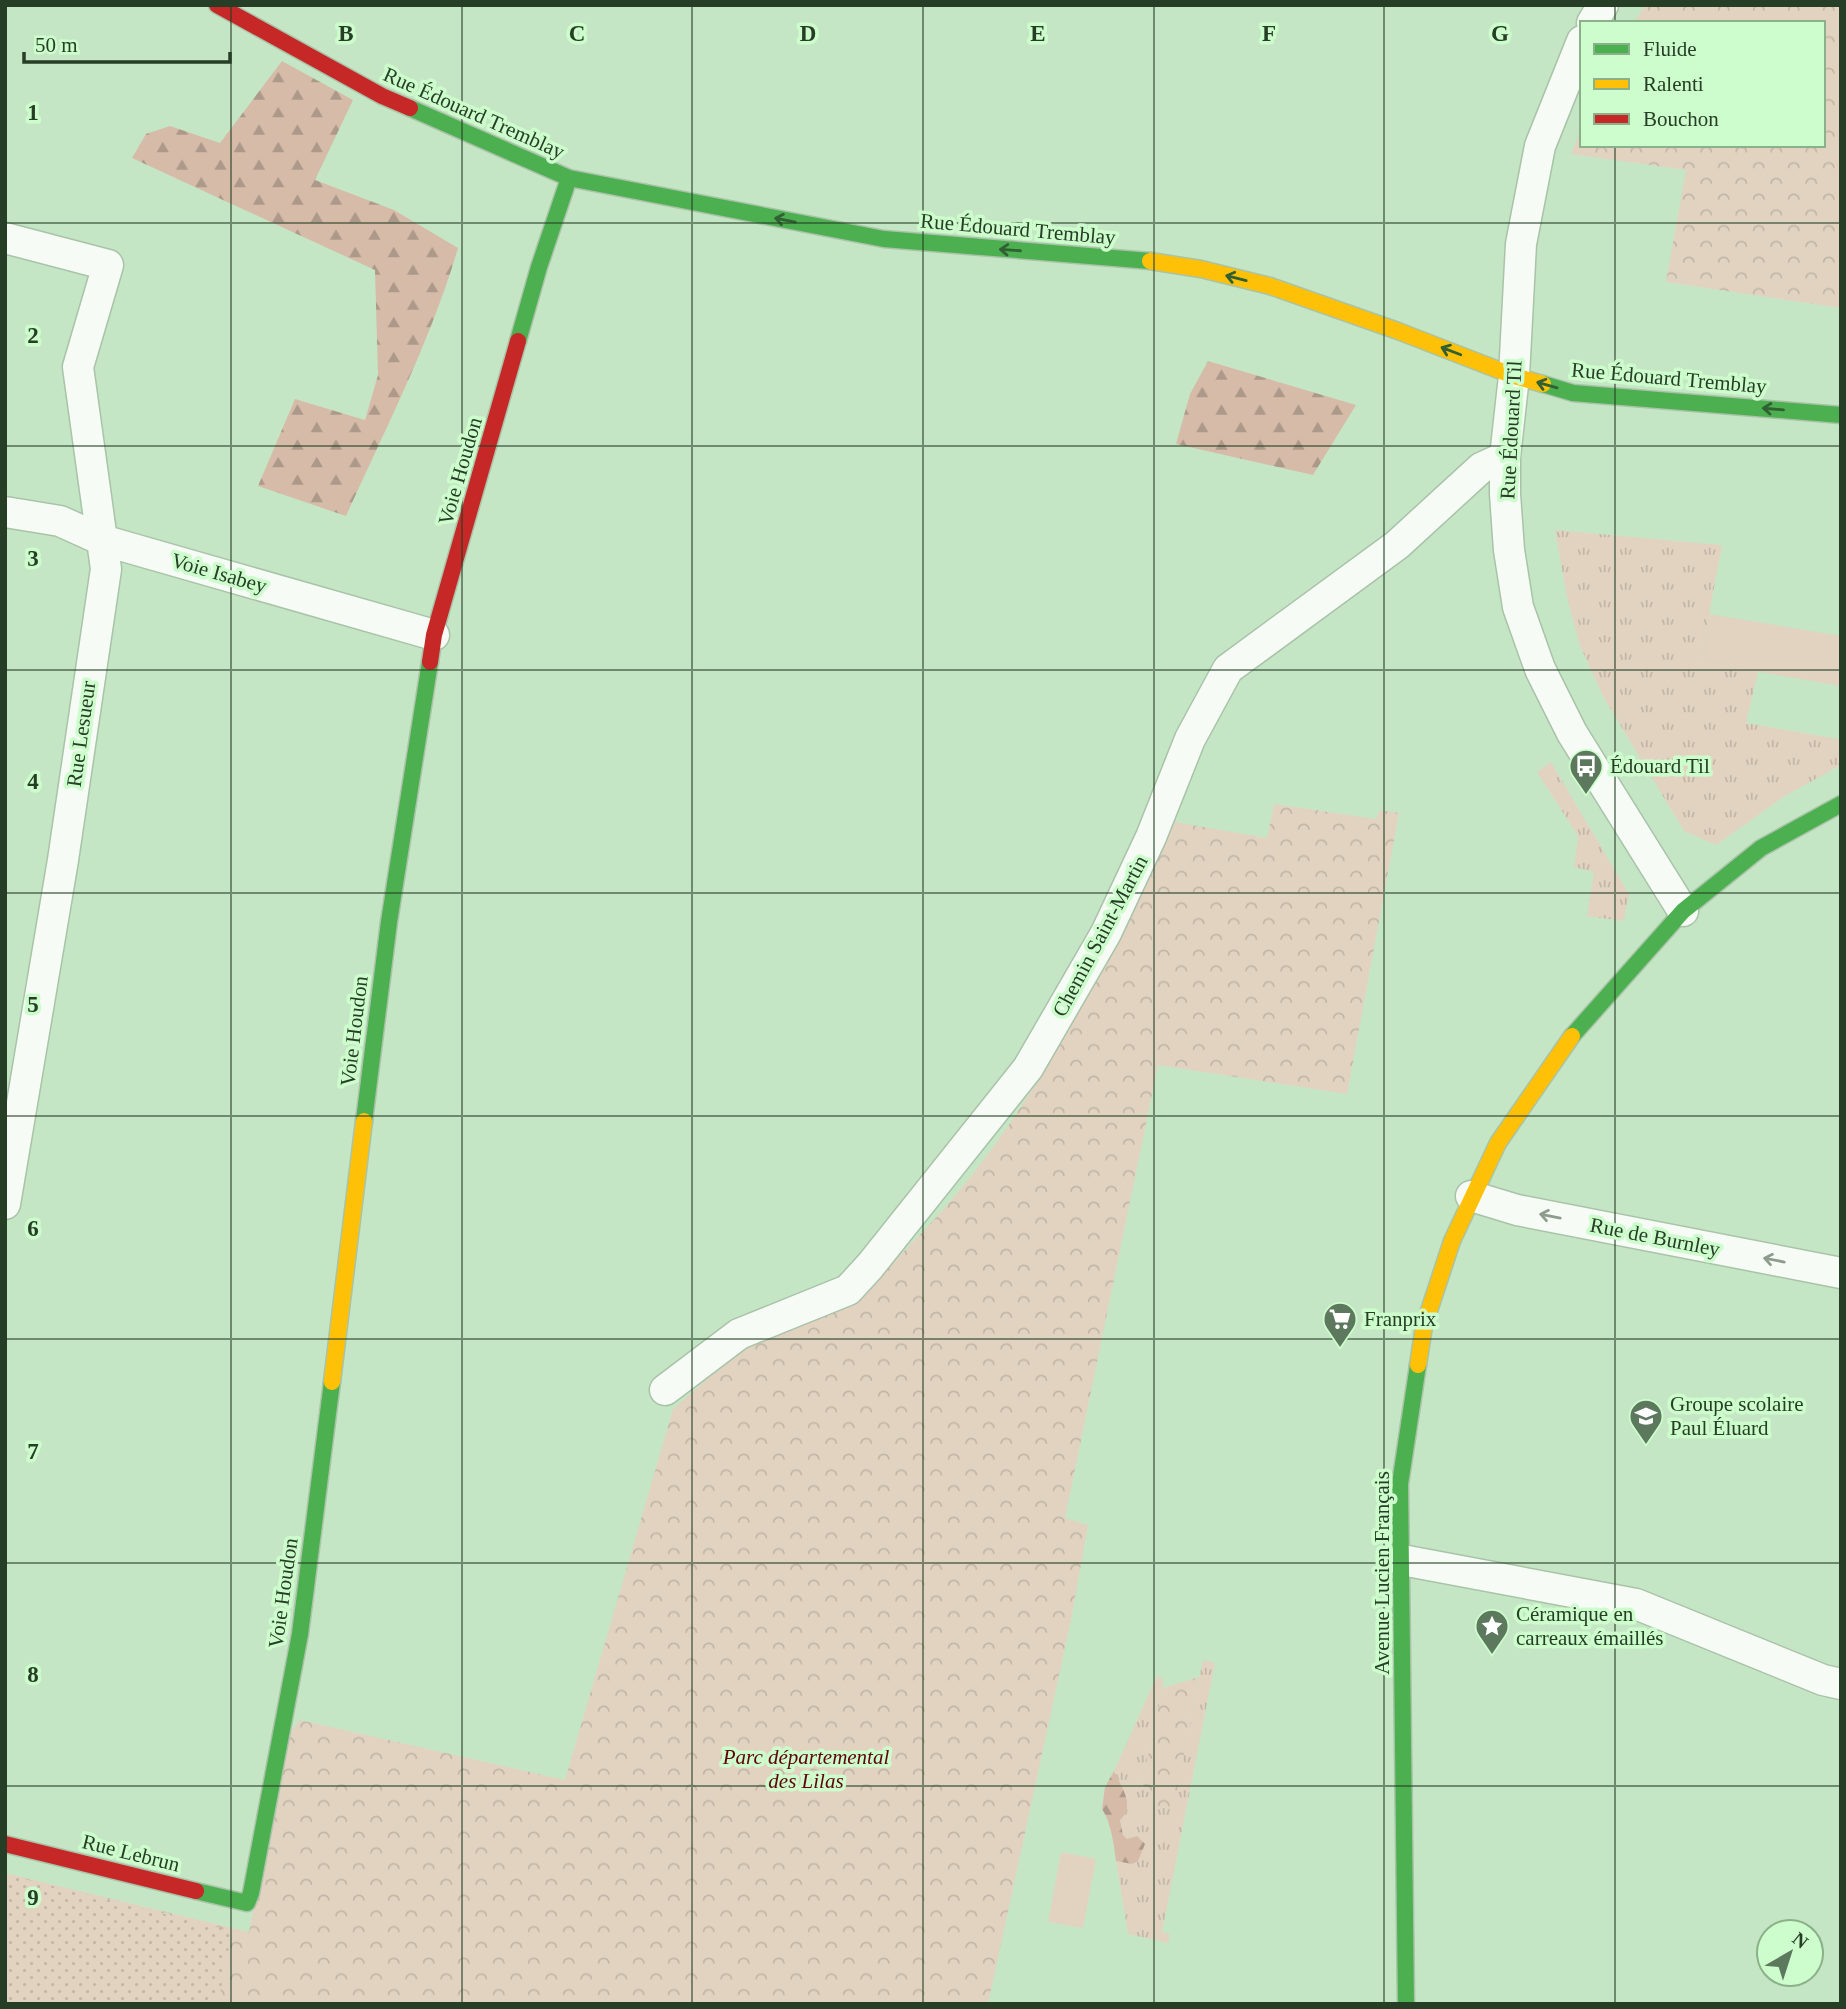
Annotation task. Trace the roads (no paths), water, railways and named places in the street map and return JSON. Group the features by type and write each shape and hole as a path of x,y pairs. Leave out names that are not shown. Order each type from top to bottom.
{"street":[{"name":"Rue Édouard Tremblay","path":"217,5 382,96 569,178 884,239 1141,260 1201,269 1270,286 1514,376 1573,393 1841,415"},
{"path":"1593,21 1603,5"},
{"name":"Rue Édouard Til","path":"1580,46 1540,146 1521,244 1514,376 1505,457 1509,550 1518,607 1540,669 1572,733 1683,911"},
{"name":"Voie Houdon","path":"247,1903 300,1634 389,922 434,635 539,267 569,178"},
{"name":"Rue Lesueur","path":"5,238 108,265 78,367 106,569 63,860 5,1204"},
{"name":"Chemin Saint-Martin","path":"665,1390 739,1334 848,1290 870,1266 1028,1068 1106,933 1151,837 1190,739 1228,669 1397,545 1481,468 1505,457"},
{"name":"Voie Isabey","path":"5,512 60,521 102,540 434,635"},
{"name":"Avenue Lucien Français","path":"1406,2004 1399,1484 1424,1326 1452,1241 1498,1143 1568,1041 1653,943 1683,911 1761,848 1841,804"},
{"name":"Rue de Burnley","path":"1471,1196 1517,1210 1841,1273"},
{"path":"1402,1560 1636,1604 1823,1680 1841,1684"},
{"name":"Rue Lebrun","path":"5,1844 247,1903"}],"place":[{"name":"Édouard Til","path":"1586,796"},
{"name":"Franprix","path":"1340,1349"},
{"name":"Groupe scolaire Paul Éluard","path":"1646,1446"},
{"name":"Céramique en carreaux émaillés","path":"1492,1656"}],"park label":[{"name":"Parc départemental des Lilas","path":"806,1769"}]}
